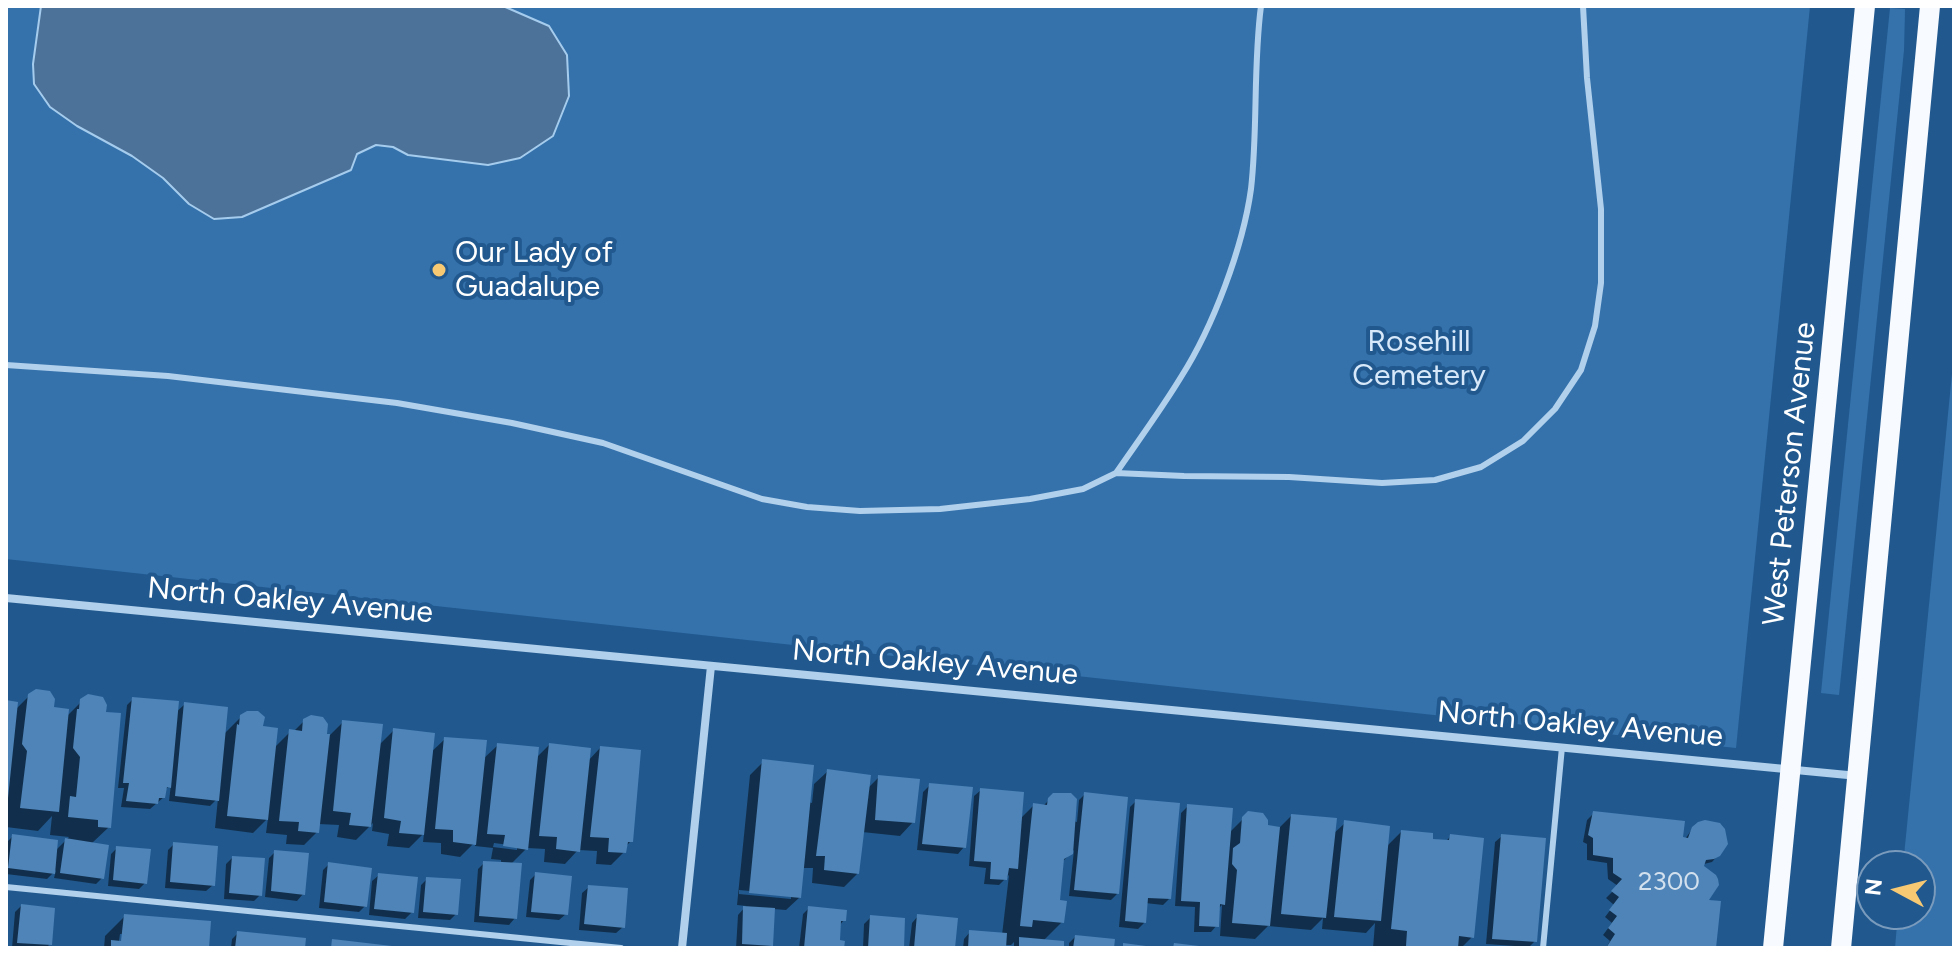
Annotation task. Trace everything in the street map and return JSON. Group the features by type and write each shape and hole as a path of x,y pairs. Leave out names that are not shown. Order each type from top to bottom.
{"main road":[{"name":"West Peterson Avenue","path":"1773,948 1865,6"},
{"path":"1841,948 1930,6"}],"street":[{"name":"North Oakley Avenue","path":"6,598 1859,776"},
{"path":"682,948 711,666"}],"lane":[{"path":"1116,473 1183,375 1214,313 1241,240 1251,191 1261,6"},
{"path":"6,365 168,376 397,403 469,415 603,443 762,499 807,507 860,511 940,509 1000,503 1083,489 1116,473 1289,477 1382,483 1435,480 1481,467 1534,431 1555,409 1581,370 1595,326 1601,283 1601,209 1583,6"},
{"path":"1543,948 1562,747"},
{"path":"6,887 621,948"}],"green space":[{"name":"Rosehill Cemetery","path":"6,6 1810,6 1736,748 6,559"},
{"path":"1890,8 1905,9 1904,50 1839,695 1821,693"},
{"path":"1954,354 1954,948 1895,948 1897,930 1936,930 1936,850 1905,850"}],"shaded area":[{"path":"41,6 503,6 549,26 567,55 569,96 553,136 520,158 488,165 408,155 393,147 376,145 357,154 351,170 242,217 214,219 189,204 163,178 132,156 77,126 50,107 34,84 33,64"}],"building":[{"path":"36,689 50,691 55,699 54,707 69,709 59,812 20,808 27,751 22,744 28,694"},
{"path":"88,694 103,697 106,712 121,713 111,828 98,827 98,820 68,817 70,796 76,797 80,757 73,748 77,709 80,699"},
{"path":"132,697 179,701 171,788 167,787 165,798 159,798 158,804 126,801 129,783 123,783"},
{"path":"6,700 18,702 8,798 6,798"},
{"path":"184,702 228,707 219,801 175,796"},
{"path":"258,711 265,717 263,726 278,728 268,820 227,816 237,724 240,715"},
{"path":"311,715 323,717 328,724 327,734 330,734 319,833 298,831 299,822 279,821 289,729 302,731 303,719"},
{"path":"342,720 383,724 371,827 349,825 351,813 333,811"},
{"path":"393,728 435,733 424,835 399,833 401,821 384,818"},
{"path":"444,737 487,740 476,845 453,842 453,830 435,829"},
{"path":"497,743 539,747 528,850 503,846 505,835 487,834"},
{"path":"549,743 591,748 580,852 556,849 557,837 539,836"},
{"path":"600,746 641,750 633,842 628,842 626,853 608,852 609,838 590,837"},
{"path":"762,759 814,765 801,898 749,893"},
{"path":"827,769 871,775 859,874 824,870 825,856 816,856"},
{"path":"878,775 920,779 915,823 875,820"},
{"path":"929,783 973,787 966,848 922,844"},
{"path":"980,788 1024,792 1018,869 1009,868 1007,880 990,879 991,862 974,861"},
{"path":"1084,792 1128,797 1119,894 1074,890"},
{"path":"1053,793 1071,793 1077,799 1073,854 1064,859 1060,900 1067,901 1064,923 1033,920 1032,927 1020,926 1033,803 1047,805"},
{"path":"1135,799 1180,803 1171,899 1148,898 1146,923 1125,921"},
{"path":"1187,804 1233,808 1225,905 1220,904 1219,927 1199,926 1200,902 1181,901"},
{"path":"1248,811 1263,813 1268,825 1280,827 1270,926 1232,923 1237,870 1232,864 1233,848 1240,843 1242,817"},
{"path":"1593,811 1685,821 1683,837 1688,838 1692,827 1698,822 1720,823 1725,829 1728,844 1720,856 1706,860 1704,866 1716,875 1719,885 1709,900 1721,901 1716,948 1606,948 1615,934 1608,928 1617,916 1609,910 1619,897 1611,891 1622,879 1613,873 1613,858 1593,855 1593,838 1588,835"},
{"path":"1291,814 1337,818 1326,918 1281,914"},
{"path":"1344,820 1390,826 1381,921 1334,917"},
{"path":"1401,830 1433,833 1433,839 1449,840 1450,834 1484,838 1474,938 1459,936 1458,948 1406,946 1407,931 1391,929"},
{"path":"12,834 58,840 55,874 8,868"},
{"path":"1501,834 1546,838 1537,942 1492,939"},
{"path":"65,838 109,845 104,879 60,873"},
{"path":"173,842 218,846 215,886 170,882"},
{"path":"116,846 151,849 147,884 113,880"},
{"path":"274,850 309,853 305,895 271,891"},
{"path":"232,856 265,858 262,896 229,893"},
{"path":"483,861 522,863 517,919 479,916"},
{"path":"328,862 372,868 367,907 324,902"},
{"path":"535,872 572,876 568,915 531,912"},
{"path":"378,873 418,877 414,913 374,909"},
{"path":"426,877 461,879 458,915 423,912"},
{"path":"588,885 628,888 625,928 584,924"},
{"path":"21,904 55,908 52,945 17,943"},
{"path":"743,906 775,908 773,946 742,944"},
{"path":"808,906 847,910 846,921 841,921 840,940 845,941 844,948 804,948"},
{"path":"124,914 211,921 209,948 111,948 111,940 121,941"},
{"path":"917,914 958,918 955,948 914,948"},
{"path":"870,915 905,918 904,948 868,948"},
{"path":"969,930 1007,933 1006,948 968,948"},
{"path":"237,931 306,938 305,948 235,948"},
{"path":"1075,935 1115,939 1114,948 1073,948"},
{"path":"1019,937 1064,941 1064,948 1019,948"},
{"path":"332,939 392,946 392,948 331,948"},
{"path":"1123,943 1146,946 1146,948 1123,948"},
{"path":"1174,943 1199,946 1173,948"}],"place":[{"name":"Our Lady of Guadalupe","path":"439,270"}]}
